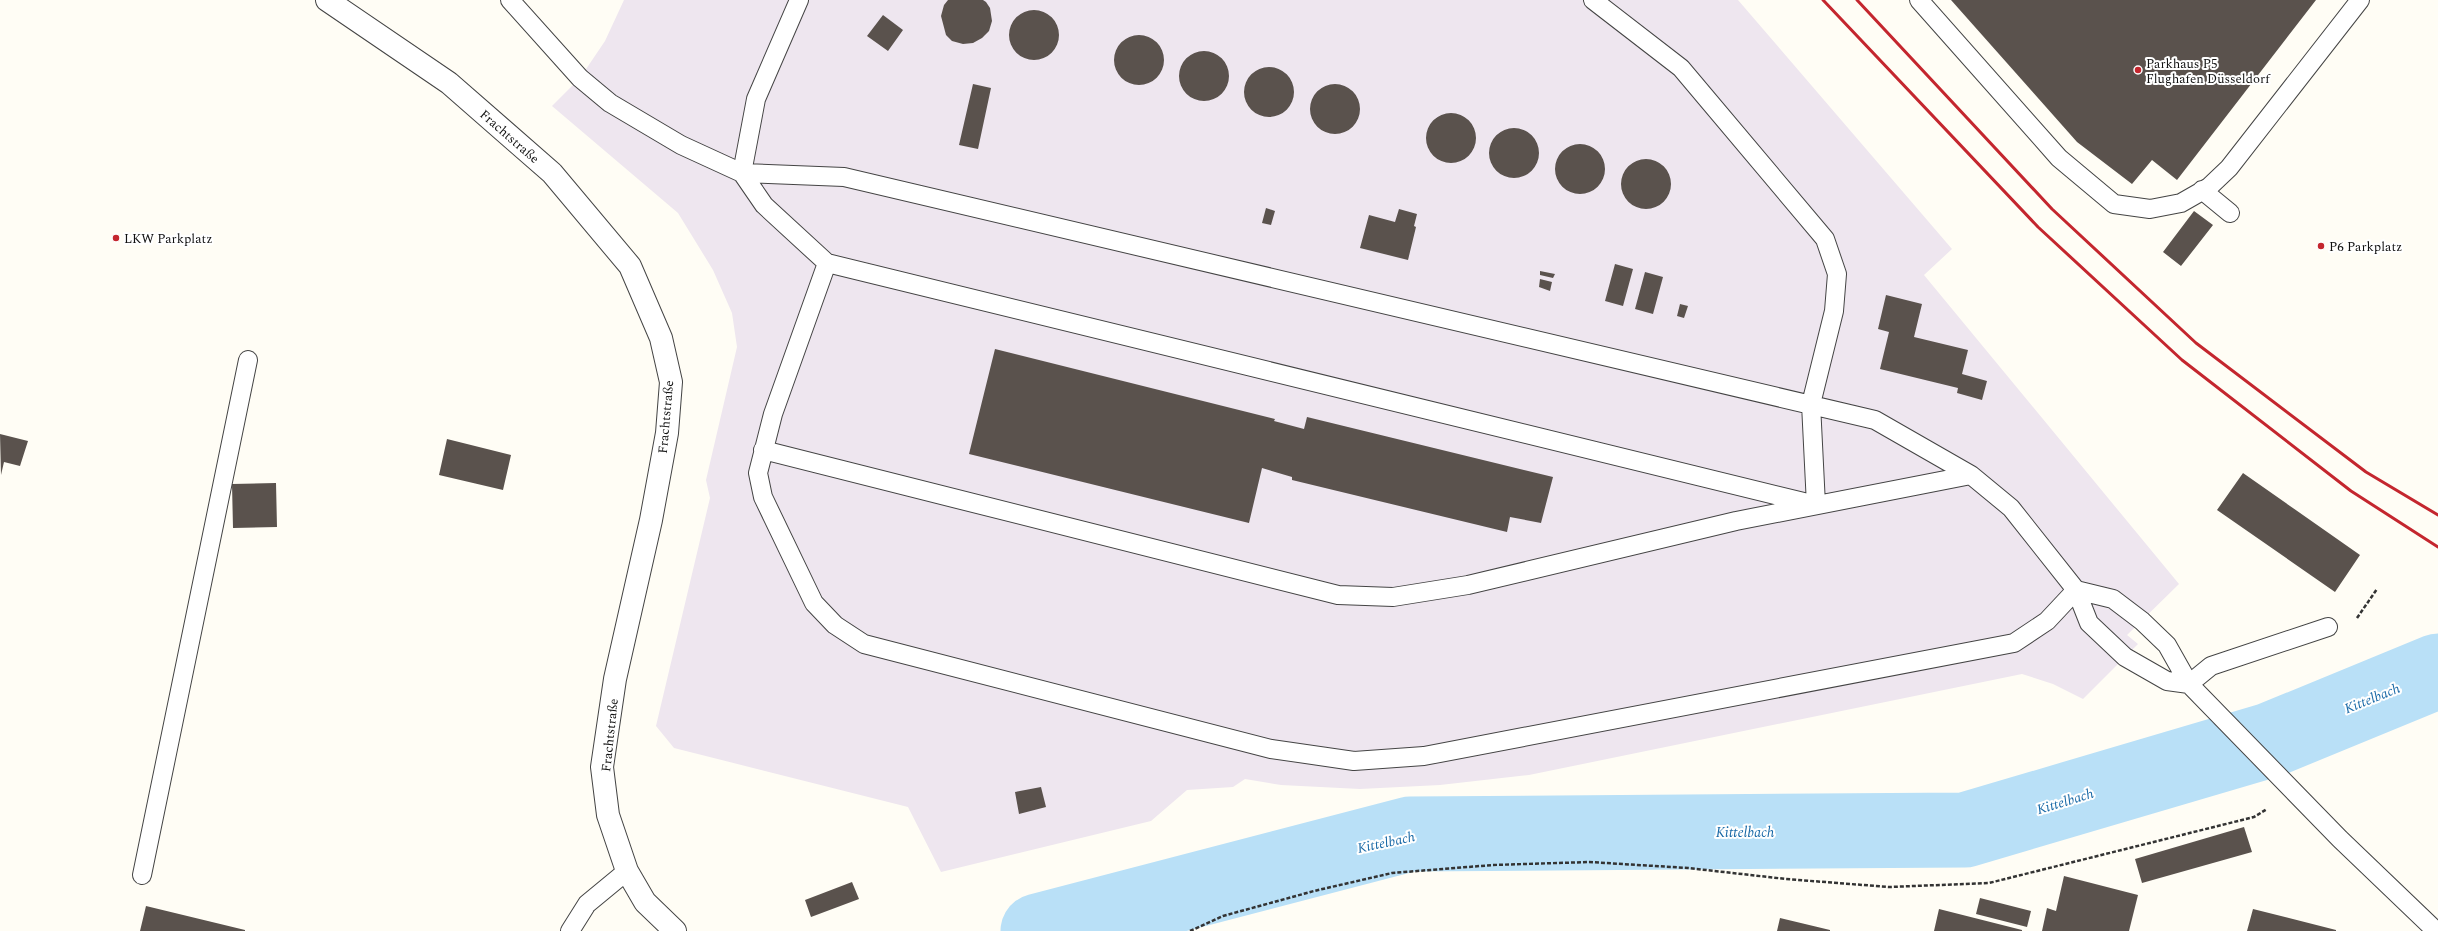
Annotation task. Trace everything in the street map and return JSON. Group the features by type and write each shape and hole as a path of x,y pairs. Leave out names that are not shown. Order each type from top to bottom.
{"street":[{"name":"Frachtstraße","path":"327,0 449,83 552,172 630,266 661,338 671,382 667,432 651,520 615,679 602,767 608,815 627,871 645,902 669,929"}],"lane":[{"path":"510,0 580,78 610,103 681,145 742,173 844,178 1875,420 1971,475 2011,508 2076,590 2089,623 2125,656 2167,681 2189,684 2211,666 2328,627"},
{"path":"799,0 756,99 742,173 764,205 827,263 1816,505"},
{"path":"1593,0 1681,68 1825,239 1837,274 1834,311 1811,404 1816,505"},
{"path":"1919,0 2059,158 2114,204 2150,209 2181,202 2202,190 2229,168 2360,0"},
{"path":"2202,190 2230,213"},
{"path":"827,263 773,414 758,473 763,497 814,602 835,625 864,644 1271,749 1354,761 1424,756 2014,643 2047,621 2076,590"},
{"path":"142,875 248,360"},
{"path":"763,450 1338,595 1393,597 1468,585 1736,521 1971,475"},
{"path":"2076,590 2113,600 2142,621 2167,645 2189,684 2292,791 2436,931"},
{"path":"570,931 587,904 627,871"}],"path":[{"path":"2358,616 2377,589"},
{"path":"1190,931 1223,916 1314,891 1384,875 1493,865 1589,862 1688,868 1786,880 1889,887 1989,883 2254,817 2292,791"}],"shaded area":[{"path":"624,0 1738,0 1952,249 1924,275 2179,584 2127,635 2138,644 2083,699 2053,684 2022,674 1529,775 1440,785 1360,789 1281,785 1245,779 1233,787 1187,790 1151,821 941,872 908,807 674,748 656,726 710,498 706,480 737,347 732,313 713,270 678,213 552,106 580,78 605,41"}],"building":[{"path":"948,0 983,0 986,2 990,8 992,21 989,31 982,38 973,43 963,44 952,41 946,35 941,16 944,5"},
{"name":"Parkhaus P5 Flughafen Düsseldorf","path":"1951,0 2316,0 2177,180 2152,160 2132,184 2077,142"},
{"path":"1029,10 1039,10 1052,17 1059,30 1059,40 1052,53 1039,60 1029,60 1020,56 1013,49 1009,40 1009,30 1013,21 1020,14"},
{"path":"883,15 903,30 888,51 867,36"},
{"path":"1144,35 1149,36 1157,42 1163,50 1163,70 1157,78 1149,84 1134,85 1129,84 1121,78 1115,70 1114,55 1115,50 1121,42 1129,36"},
{"path":"1209,51 1214,52 1222,58 1228,66 1228,86 1222,94 1214,100 1199,101 1194,100 1186,94 1180,86 1179,71 1180,66 1186,58 1194,52"},
{"path":"1264,67 1274,67 1287,74 1294,87 1294,97 1287,110 1274,117 1264,117 1255,113 1248,106 1244,97 1244,87 1248,78 1255,71"},
{"path":"973,84 991,88 978,149 959,145"},
{"path":"1340,84 1345,85 1353,91 1359,99 1359,119 1353,127 1345,133 1330,134 1325,133 1317,127 1311,119 1310,104 1311,99 1317,91 1325,85"},
{"path":"1446,113 1456,113 1469,120 1476,133 1476,143 1469,156 1456,163 1446,163 1437,159 1430,152 1426,143 1426,133 1430,124 1437,117"},
{"path":"1509,128 1519,128 1532,135 1539,148 1539,158 1532,171 1519,178 1509,178 1500,174 1493,167 1489,158 1489,148 1493,139 1500,132"},
{"path":"1575,144 1585,144 1598,151 1605,164 1605,174 1598,187 1585,194 1575,194 1566,190 1559,183 1555,174 1555,164 1559,155 1566,148"},
{"path":"1641,159 1651,159 1664,166 1671,179 1671,189 1664,202 1651,209 1641,209 1632,205 1625,198 1621,189 1621,179 1625,170 1632,163"},
{"path":"1266,208 1275,211 1271,225 1262,223"},
{"path":"1399,209 1417,214 1414,226 1416,227 1408,260 1360,248 1369,215 1395,222"},
{"path":"2194,211 2213,225 2181,266 2163,252"},
{"path":"1615,264 1633,269 1623,306 1605,301"},
{"path":"1540,271 1555,274 1553,278 1540,275"},
{"path":"1645,272 1663,277 1653,314 1635,309"},
{"path":"1540,279 1552,282 1550,291 1539,287"},
{"path":"1886,295 1922,304 1914,337 1968,350 1962,374 1987,381 1982,400 1957,393 1958,388 1880,369 1889,332 1878,329"},
{"path":"1680,304 1688,306 1684,318 1677,316"},
{"path":"995,349 1275,419 1274,421 1304,429 1307,417 1553,477 1541,523 1510,517 1507,532 1292,480 1292,477 1262,468 1249,523 969,454"},
{"path":"0,434 28,441 20,466 4,462 1,475"},
{"path":"447,439 511,455 503,490 439,475"},
{"path":"2243,473 2360,555 2335,592 2217,510"},
{"path":"276,483 277,527 233,528 232,484"},
{"path":"1041,787 1046,807 1019,814 1015,792"},
{"path":"2244,827 2252,852 2142,883 2135,859"},
{"path":"2064,876 2138,895 2129,931 2042,931 2047,908 2056,911"},
{"path":"852,882 859,899 811,917 805,900"},
{"path":"1980,898 2031,911 2027,927 1976,914"},
{"path":"146,906 245,930 245,931 140,931"},
{"path":"1939,909 2022,930 2022,931 1934,931"},
{"path":"2253,909 2336,930 2336,931 2247,931"},
{"path":"1780,918 1830,930 1830,931 1777,931"}],"waterway":[{"name":"Kittelbach","path":"1038,931 1410,834 1965,830 2270,740 2438,671"}],"railway":[{"path":"1823,0 2038,227 2182,360 2351,491 2438,547"},
{"path":"1857,0 2052,209 2196,343 2366,472 2438,515"}],"place":[{"name":"Parkhaus P5 Flughafen Düsseldorf","path":"2138,70"},
{"name":"LKW Parkplatz","path":"116,238"},
{"name":"P6 Parkplatz","path":"2321,246"}]}
